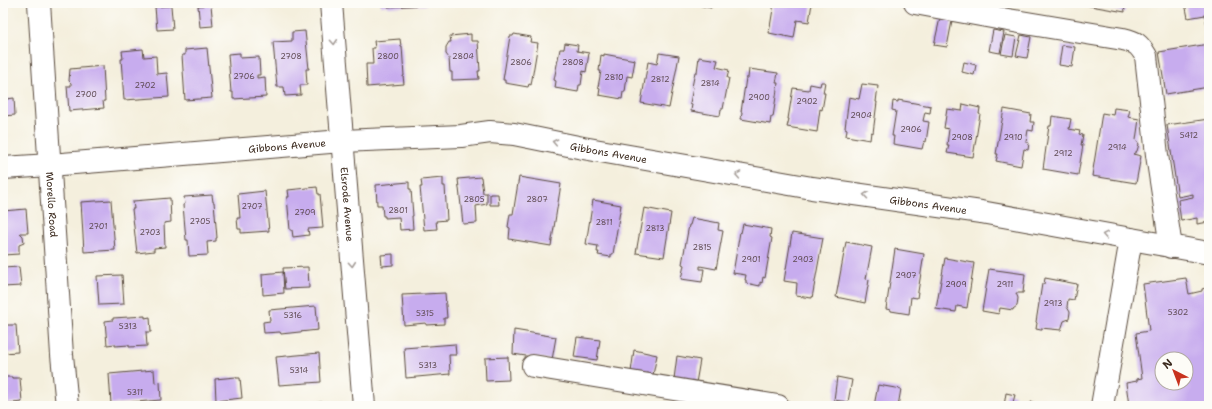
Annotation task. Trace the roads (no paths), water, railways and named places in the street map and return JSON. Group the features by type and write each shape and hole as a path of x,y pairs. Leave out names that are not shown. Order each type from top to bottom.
{"street":[{"name":"Morello Road","path":"39,3 66,406"},
{"name":"Elsrode Avenue","path":"332,3 364,406"},
{"path":"915,3 1008,12 1123,39 1134,42 1141,47 1146,56 1157,155 1171,247"},
{"name":"Gibbons Avenue","path":"3,168 342,141 461,136 490,132 514,134 583,148 812,188 982,212 1209,253"},
{"path":"1102,406 1131,239"},
{"path":"533,366 778,406"}]}
